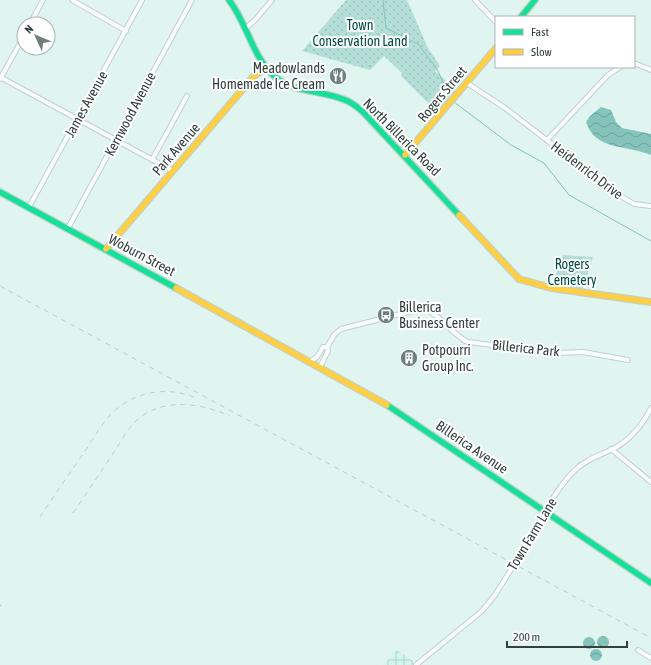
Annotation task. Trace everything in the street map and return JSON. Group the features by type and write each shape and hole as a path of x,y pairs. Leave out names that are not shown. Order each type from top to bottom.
{"main road":[{"name":"North Billerica Road","path":"229,0 239,13 266,68 274,76 289,85 336,96 353,105 405,155 497,257 519,279 545,287 651,302"},
{"path":"522,16 535,0"},
{"name":"Rogers Street","path":"405,155 495,49"},
{"name":"Park Avenue","path":"106,249 254,76 259,71 266,68"},
{"name":"Woburn Street","path":"0,192 273,340"},
{"name":"Billerica Avenue","path":"273,340 389,406 651,584"}],"street":[{"path":"34,16 43,0"},
{"path":"72,0 126,31"},
{"name":"James Avenue","path":"29,207 142,0"},
{"name":"Kernwood Avenue","path":"68,228 192,0"},
{"path":"246,28 272,0"},
{"path":"475,0 495,21"},
{"path":"16,50 0,78 173,171"},
{"path":"635,63 651,70"},
{"name":"Heidenrich Drive","path":"546,140 608,75 618,68"},
{"name":"Heidenrich Drive","path":"467,83 505,108 617,194 634,204 651,206"},
{"path":"152,160 187,96"},
{"name":"Billerica Park","path":"320,367 328,351 327,347 334,335 345,327 420,309 427,310 459,337 468,342 557,354 583,352 628,360"},
{"name":"Billerica Park","path":"311,361 317,357 323,347 327,347"},
{"name":"Town Farm Lane","path":"416,665 482,611 495,595 545,512 575,470 584,463 626,440 636,430 651,408"},
{"path":"611,449 651,482"},
{"path":"638,650 651,658"}],"shaded area":[{"path":"397,650 419,665 383,665"}],"green space":[{"name":"Town Conservation Land","path":"346,0 407,0 428,48 440,66 435,71 456,89 437,112 401,76 402,73 384,56 370,70 302,51"},
{"name":"Rogers Cemetery","path":"563,255 593,257 583,289 552,285"}],"water":[{"path":"601,107 611,110 616,122 622,128 651,134 651,155 613,146 604,143 597,138 590,131 586,122 590,116"},
{"path":"601,636 605,636 609,642 605,648 601,648 597,644 597,640"},
{"path":"587,637 591,637 595,643 591,649 587,649 583,645 583,641"},
{"path":"594,649 598,649 602,655 598,661 594,661 590,657 590,653"}],"waterway":[{"path":"383,0 386,28 418,44 437,69 449,95"},
{"path":"454,102 511,145 544,163 569,195 651,241"}],"railway":[{"path":"0,286 651,638"},
{"path":"40,517 103,424 120,406 141,395 152,393 175,392 198,399"},
{"path":"73,513 130,427 147,413 158,408 182,404 195,405 219,411 230,416"}],"traffic: fast":[{"path":"229,0 241,19 260,59 274,76 290,86 327,94 355,105 459,215"},
{"path":"522,16 535,0"},
{"path":"0,192 176,288"},
{"path":"387,405 651,583"}],"traffic: slow":[{"path":"405,155 495,49"},
{"path":"106,249 254,76 266,68"},
{"path":"459,215 519,279 551,288 651,302"},
{"path":"176,288 387,405"}],"place":[{"name":"Meadowlands Homemade Ice Cream","path":"338,76"},
{"name":"Billerica Business Center","path":"386,315"},
{"name":"Potpourri Group Inc.","path":"409,358"}]}
